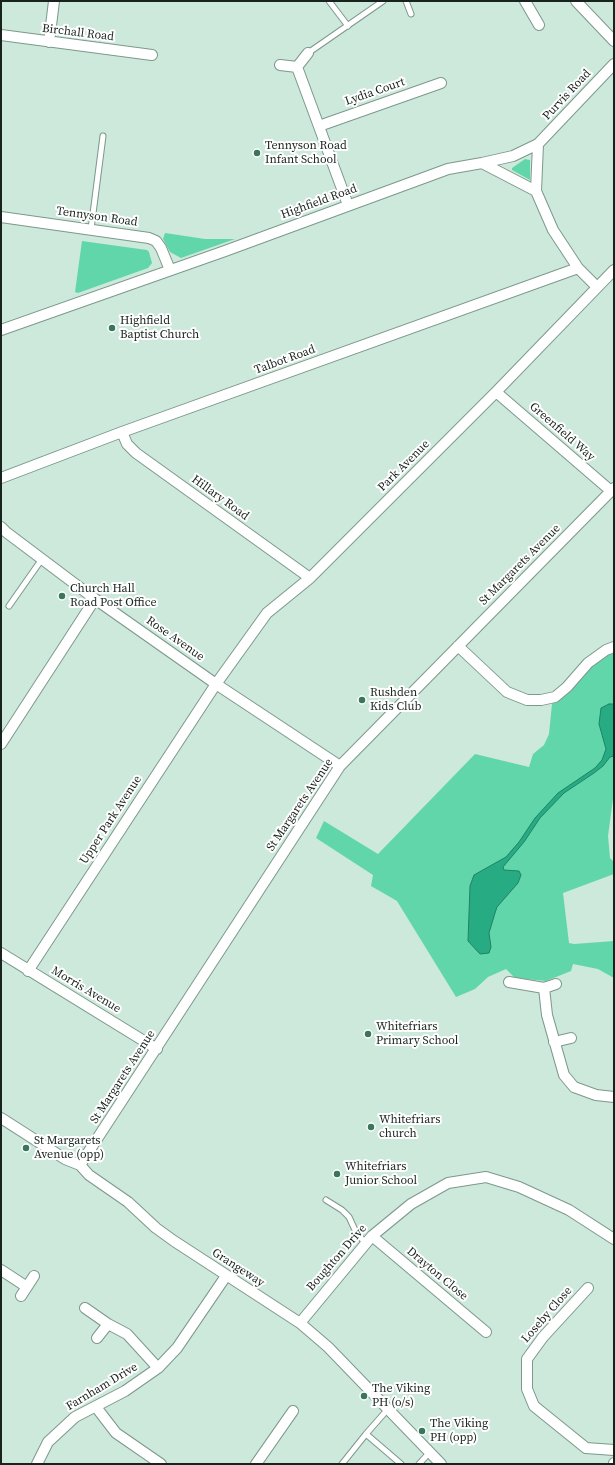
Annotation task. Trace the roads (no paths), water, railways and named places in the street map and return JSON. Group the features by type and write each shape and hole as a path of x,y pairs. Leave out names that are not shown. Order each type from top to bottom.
{"street":[{"path":"49,42 54,1"},
{"path":"576,1 614,41"},
{"path":"529,2 539,25"},
{"name":"Birchall Road","path":"1,36 152,55"},
{"path":"297,67 308,53"},
{"name":"Purvis Road","path":"482,163 513,156 538,144 614,64"},
{"path":"280,65 297,67"},
{"path":"297,67 348,205"},
{"name":"Lydia Court","path":"319,126 441,83"},
{"path":"538,144 536,191 553,230 578,268 597,287"},
{"path":"482,163 536,191"},
{"name":"Highfield Road","path":"1,330 448,169 482,163"},
{"name":"Tennyson Road","path":"1,217 144,236 156,241 161,248 170,270"},
{"name":"Talbot Road","path":"1,478 122,432 578,268"},
{"name":"Park Avenue","path":"216,684 267,613 310,578 496,392 614,270"},
{"name":"Greenfield Way","path":"496,392 612,490"},
{"name":"Hillary Road","path":"122,432 128,444 136,453 310,578"},
{"name":"St Margarets Avenue","path":"80,1165 340,766 612,490"},
{"name":"Rose Avenue","path":"1,527 96,599 216,684 340,766"},
{"path":"1,744 96,599"},
{"path":"458,646 507,692 526,700 541,700 555,696 567,688 588,663 606,650 614,647"},
{"name":"Upper Park Avenue","path":"28,971 216,684"},
{"name":"Morris Avenue","path":"1,953 157,1049"},
{"path":"509,982 544,988 556,984"},
{"path":"544,988 547,1015 564,1075 574,1087 596,1095 614,1097"},
{"path":"554,1042 571,1038"},
{"name":"Grangeway","path":"2,1120 65,1159 80,1165 89,1175 128,1202 156,1228 226,1276 300,1323 328,1347 441,1464"},
{"name":"Boughton Drive","path":"300,1323 368,1239 411,1204 448,1183 486,1177 519,1187 570,1210 614,1238"},
{"name":"Drayton Close","path":"368,1239 486,1332"},
{"path":"1,1270 27,1287"},
{"path":"21,1296 34,1276"},
{"name":"Farnham Drive","path":"37,1464 48,1442 74,1417 125,1391 158,1368 177,1348 226,1276"},
{"name":"Loseby Close","path":"588,1288 543,1337 527,1359 527,1389 534,1406 586,1448 614,1450"},
{"path":"85,1308 108,1324 127,1334 158,1368"},
{"path":"97,1338 108,1324"},
{"path":"96,1407 116,1433 161,1464"},
{"path":"256,1464 293,1411"}],"lane":[{"path":"329,1 348,26"},
{"path":"308,53 383,1"},
{"path":"406,1 411,14"},
{"path":"90,229 103,136"},
{"path":"9,606 42,559"},
{"path":"326,1200 342,1210 349,1217 355,1230 368,1239"},
{"path":"342,1464 388,1409"},
{"path":"366,1434 401,1464"},
{"path":"419,1464 430,1452"}],"place":[{"name":"Tennyson Road Infant School","path":"257,153"},
{"name":"Highfield Baptist Church","path":"112,328"},
{"name":"Church Hall Road Post Office","path":"62,596"},
{"name":"Rushden Kids Club","path":"362,700"},
{"name":"Whitefriars Primary School","path":"368,1034"},
{"name":"Whitefriars church","path":"371,1127"},
{"name":"St Margarets Avenue (opp)","path":"26,1148"},
{"name":"Whitefriars Junior School","path":"337,1174"},
{"name":"The Viking PH (o/s)","path":"364,1396"},
{"name":"The Viking PH (opp)","path":"422,1431"}]}
